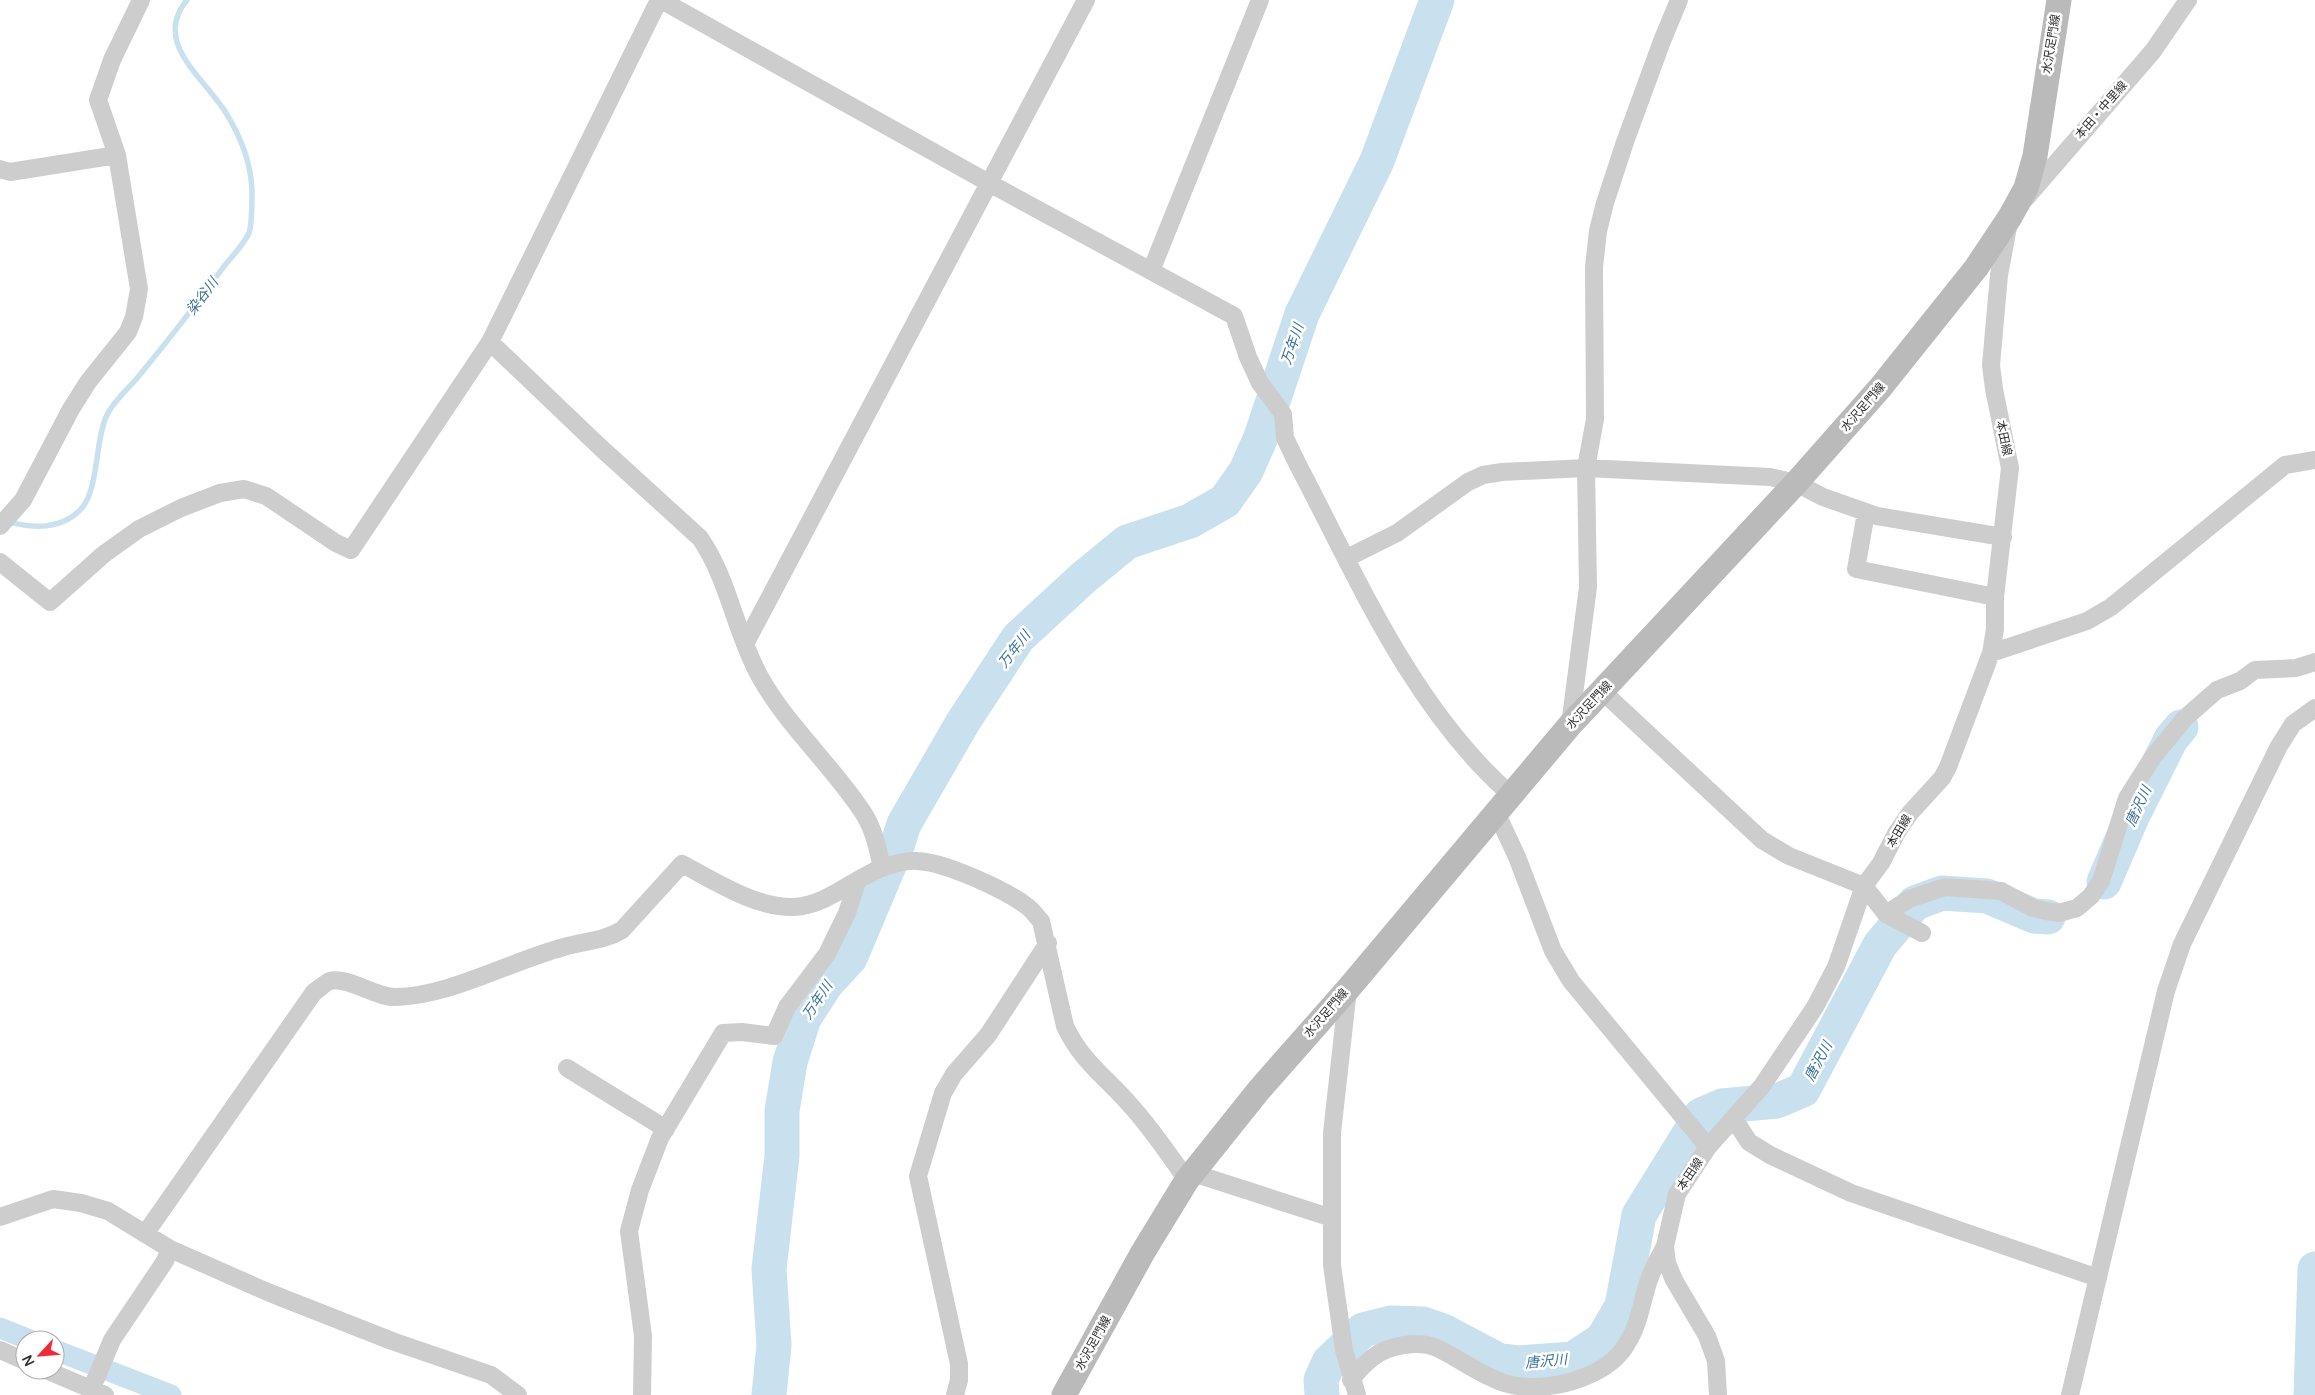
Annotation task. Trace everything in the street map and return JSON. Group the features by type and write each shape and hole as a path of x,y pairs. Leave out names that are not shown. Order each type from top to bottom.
{"main road":[{"name":"水沢足門線","path":"1064,1395 1143,1252 1190,1177 1260,1090 1348,989 1570,725 1796,483 1886,380 1976,268 2010,217 2026,188 2035,156 2059,0"}],"street":[{"path":"0,526 23,500 71,409 88,382 128,332 134,317 138,289 117,155 98,100 112,60 141,0"},
{"path":"0,562 50,602 104,554 138,529 180,508 220,493 244,489 266,496 336,543 351,550 490,342 660,0 989,183 1234,316 1248,357 1260,383 1283,414 1285,438 1297,463 1403,663 1454,734 1489,776 1503,803 1517,857 1553,951 1571,980 1705,1144"},
{"path":"745,644 1086,0"},
{"path":"1151,271 1260,0"},
{"path":"1570,725 1588,587 1586,468 1594,418 1594,267 1598,231 1605,203 1628,133 1679,0"},
{"name":"本田・中里線","path":"2010,217 2153,51 2188,0"},
{"path":"0,169 10,172 117,155"},
{"name":"本田線","path":"1718,1395 1716,1361 1707,1336 1674,1280 1667,1263 1665,1246 1677,1194 1705,1144 1734,1118 1762,1086 1815,1006 1836,968 1864,886 1881,863 1897,832 1910,813 1942,778 1948,767 1991,653 1995,597 2010,468 1991,365 1998,275 2010,217"},
{"path":"490,342 600,447 700,538 712,556 721,575 745,644 760,677 780,707 864,814 874,836 882,868"},
{"path":"1991,653 2087,621 2111,608 2285,465 2315,460"},
{"path":"1347,558 1397,533 1468,482 1483,474 1586,468 1770,477 1796,483 1823,497 1866,513 2003,537"},
{"path":"1866,513 1856,568 1995,597"},
{"path":"1886,914 1909,900 1945,887 2001,891 2033,908 2046,911 2059,913 2076,908 2091,896 2101,881 2127,798 2152,756 2185,718 2217,690 2240,681 2255,670 2296,668 2315,662"},
{"path":"1602,691 1762,840 1789,856 1864,886 1886,914 1922,933"},
{"path":"2070,1395 2166,991 2182,944 2279,746 2293,724 2315,708"},
{"path":"145,1234 314,992 331,981 347,982 394,998 423,995 564,947 612,937 622,930 682,864 746,896 773,905 795,907 822,900 882,868 917,861 938,864 997,889 1030,908 1041,921 1048,943 1065,1026 1072,1042 1084,1059 1132,1106 1190,1177 1332,1218"},
{"path":"642,1395 643,1336 629,1231 640,1190 666,1129 723,1033 742,1032 774,1036 787,1007 827,954 846,913 857,882"},
{"path":"955,1395 959,1380 959,1364 918,1176 943,1093 950,1080 994,1028 1048,943"},
{"path":"1348,989 1332,1133 1332,1264 1344,1350 1352,1383"},
{"path":"568,1068 666,1129"},
{"path":"1734,1118 1750,1142 1770,1155 1851,1193 2098,1278"},
{"path":"0,1217 53,1199 81,1203 108,1211 170,1250 392,1341 491,1375 518,1395"},
{"path":"1352,1383 1373,1356 1393,1348 1415,1344 1436,1348 1482,1374 1506,1383 1529,1386 1566,1384 1594,1374 1603,1369 1622,1352 1637,1327 1650,1278 1665,1246"},
{"path":"65,1379 94,1392 112,1340 165,1261 170,1250"},
{"path":"0,1350 15,1357"}],"waterway":[{"name":"染谷川","path":"7,521 16,524 46,526 65,521 81,509 91,490 100,437 110,410 170,337 249,233 252,191 250,170 244,150 226,113 195,74 178,46 175,31 178,16 187,0"},
{"name":"万年川","path":"769,1395 774,1345 769,1269 782,1156 782,1111 790,1062 804,1018 826,984 850,958 896,849 904,824 963,722 1018,638 1083,578 1127,542 1190,521 1225,501 1246,471 1261,437 1302,314 1377,161 1437,0"},
{"name":"唐沢川","path":"2104,882 2131,819 2171,739 2181,727"},
{"name":"唐沢川","path":"1322,1395 1321,1380 1329,1362 1363,1330 1391,1323 1423,1324 1443,1331 1498,1360 1518,1363 1573,1359 1603,1339 1622,1306 1639,1215 1701,1115 1722,1106 1777,1101 1803,1090 1880,945 1915,903 1942,893 1987,896 2034,916 2048,917"},
{"path":"2311,1395 2315,1269"},
{"path":"0,1328 15,1334"},
{"path":"65,1354 171,1395"}]}
